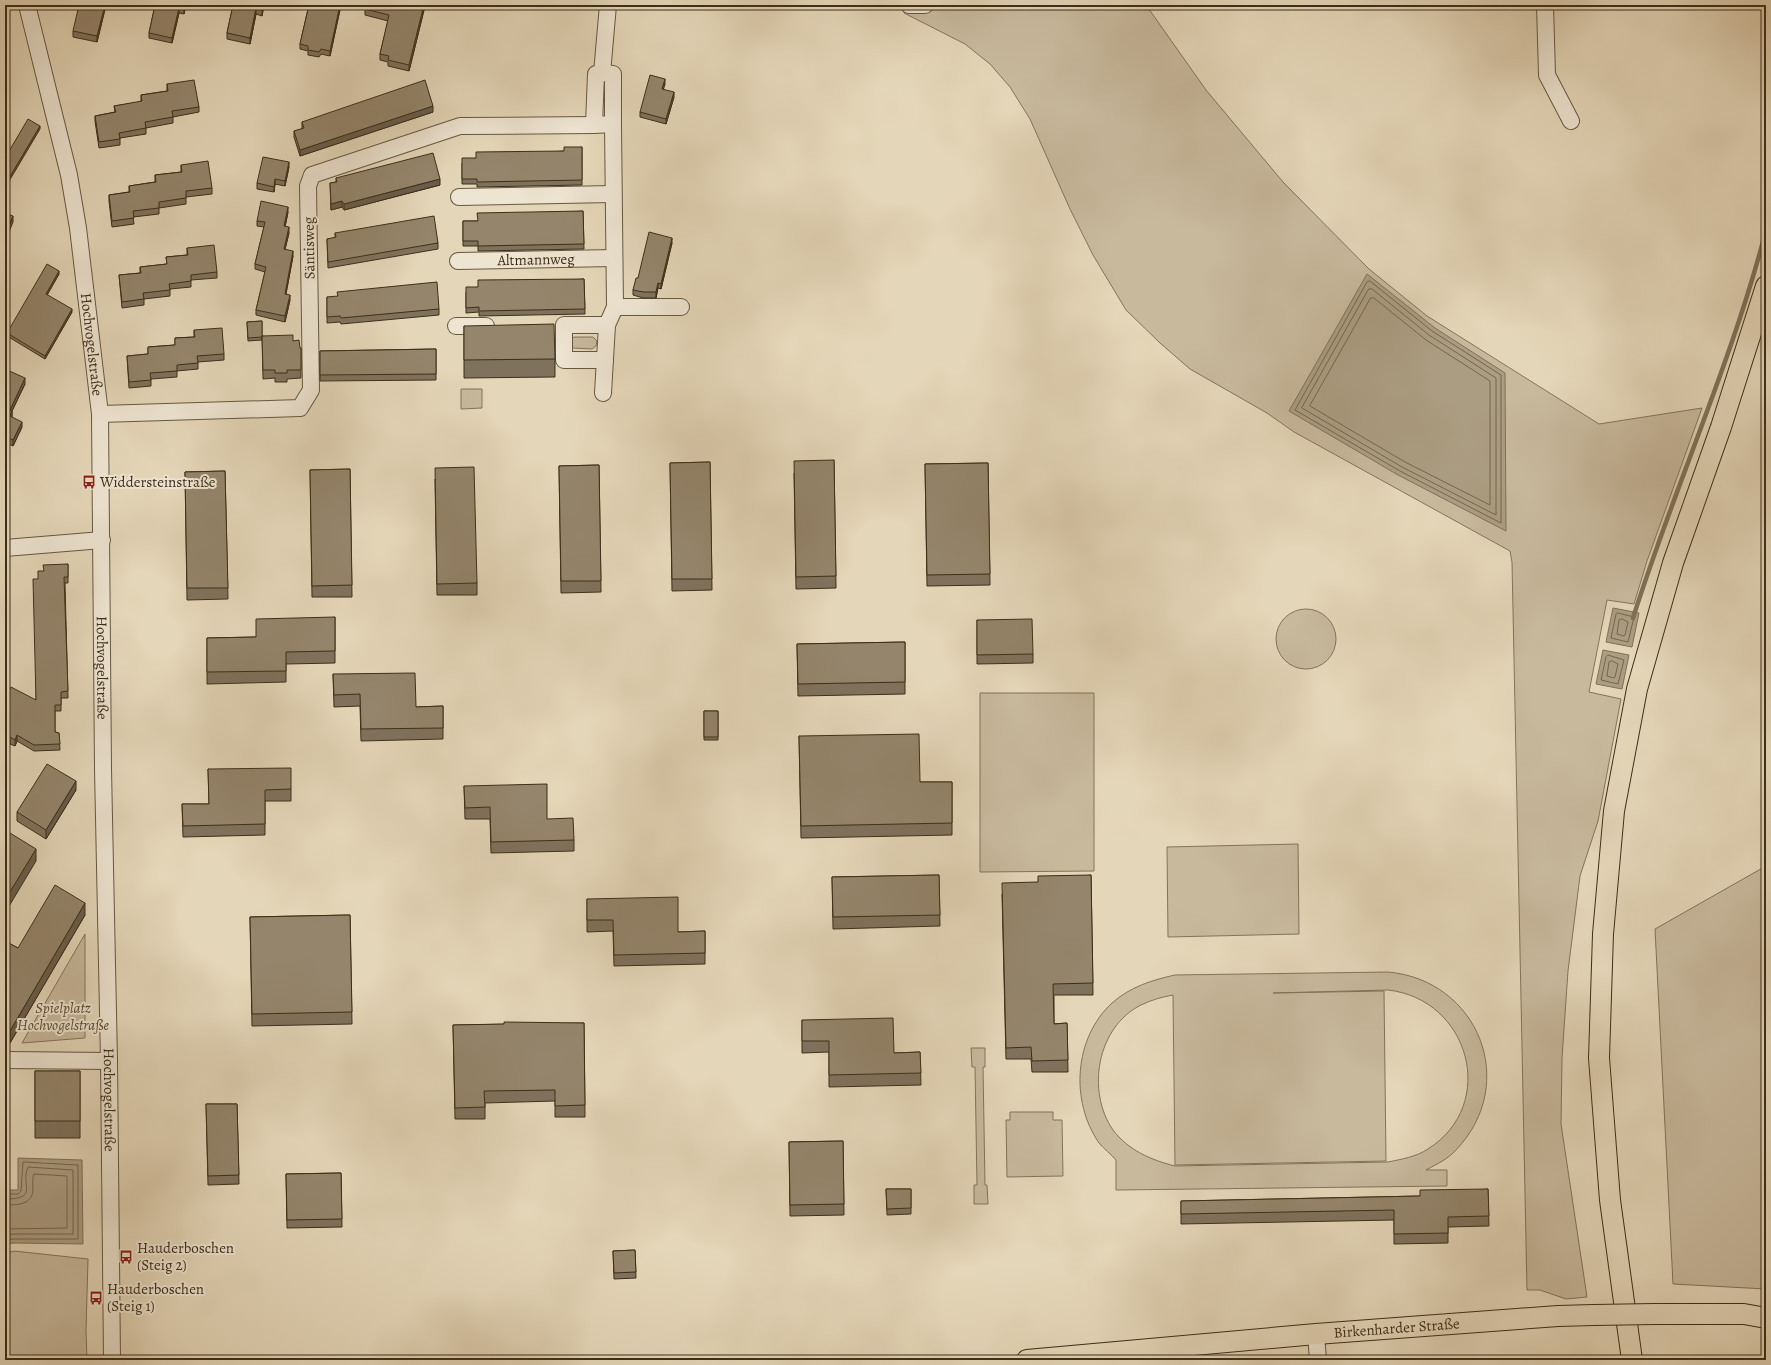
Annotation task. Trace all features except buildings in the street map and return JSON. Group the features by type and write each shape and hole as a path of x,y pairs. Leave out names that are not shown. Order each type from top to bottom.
{"main road":[{"path":"1632,1360 1610,1200 1599,1058 1603,934 1614,811 1637,689 1673,563 1721,427 1766,286"},
{"name":"Birkenharder Straße","path":"1027,1360 1316,1334 1558,1316 1744,1314 1766,1318"}],"street":[{"name":"Hochvogelstraße","path":"27,5 69,175 78,228 100,414 103,763 109,1061 112,1360"},
{"path":"602,73 608,5"},
{"path":"908,5 926,5"},
{"path":"1544,5 1547,75 1571,121"},
{"path":"603,393 607,325 615,307 613,74 596,74 594,124 613,124"},
{"name":"Säntisweg","path":"100,414 300,408 312,390 308,186 312,175 460,126 594,124"},
{"path":"459,197 613,194"},
{"name":"Altmannweg","path":"458,261 614,258"},
{"path":"615,307 681,307"},
{"path":"605,360 564,360 556,325 607,325"},
{"path":"456,326 502,326"},
{"path":"5,548 102,540"},
{"path":"5,1060 109,1061"},
{"path":"1316,1334 1318,1360"},
{"name":"Hochvogelstraße","path":"112,1339 123,1360"}],"green space":[{"path":"905,5 1146,5 1206,90 1283,182 1369,269 1427,316 1599,424 1702,408 1647,561 1634,604 1607,600 1589,692 1621,699 1598,821 1580,876 1568,971 1562,1058 1561,1124 1587,1297 1566,1299 1540,1290 1527,1290 1512,562 1510,551 1294,432 1267,413 1190,369 1160,343 1126,310 1093,255 1070,209 1030,119 1010,87 990,64 965,44 904,13"},
{"path":"574,337 593,337 597,341 596,346 592,349 573,348 571,347 571,340"},
{"path":"461,389 482,389 482,408 461,409"},
{"path":"1306,609 1322,614 1327,618 1331,623 1336,639 1331,655 1327,660 1322,664 1306,669 1290,664 1285,660 1281,655 1276,639 1281,623 1285,618 1290,614"},
{"path":"980,693 1094,693 1094,871 980,872"},
{"path":"1298,844 1299,934 1168,937 1167,847"},
{"path":"1766,866 1766,1289 1673,1284 1655,929"},
{"name":"Spielplatz Hochvogelstraße","path":"85,934 85,1038 22,1043"},
{"path":"1388,972 1419,979 1446,994 1466,1014 1480,1039 1486,1066 1485,1095 1475,1123 1453,1153 1426,1170 1447,1170 1447,1186 1116,1190 1116,1160 1099,1143 1083,1108 1080,1089 1080,1070 1084,1052 1090,1034 1099,1017 1119,997 1134,988 1158,979 1175,975","holes":["1388,990 1416,998 1438,1012 1455,1032 1465,1056 1468,1081 1463,1106 1450,1130 1428,1149 1414,1156 1388,1162 1175,1166 1157,1161 1133,1149 1113,1130 1105,1114 1100,1097 1098,1079 1100,1061 1114,1028 1126,1015 1141,1005 1173,995 1175,1165 1386,1161 1384,991 1273,993"]},
{"path":"971,1048 985,1048 985,1067 983,1067 985,1185 987,1185 988,1204 974,1204 974,1185 977,1185 975,1067 972,1067"},
{"path":"1010,1112 1053,1112 1053,1120 1062,1120 1063,1176 1007,1177 1006,1120 1010,1120"},
{"path":"14,1251 88,1259 86,1331 87,1360 5,1360 5,1253"}],"water":[{"path":"1367,274 1435,328 1505,373 1506,531 1398,475 1289,411"},
{"path":"1613,608 1639,613 1632,647 1606,642"},
{"path":"1603,650 1629,655 1622,689 1596,684"},
{"path":"18,1158 82,1160 83,1244 5,1244 5,1190 18,1190"}],"waterway":[{"path":"1633,618 1666,521 1737,328 1766,230"}],"place":[{"name":"Widdersteinstraße","path":"89,482"},
{"name":"Hauderboschen (Steig 2)","path":"126,1257"},
{"name":"Hauderboschen (Steig 1)","path":"96,1298"}]}
